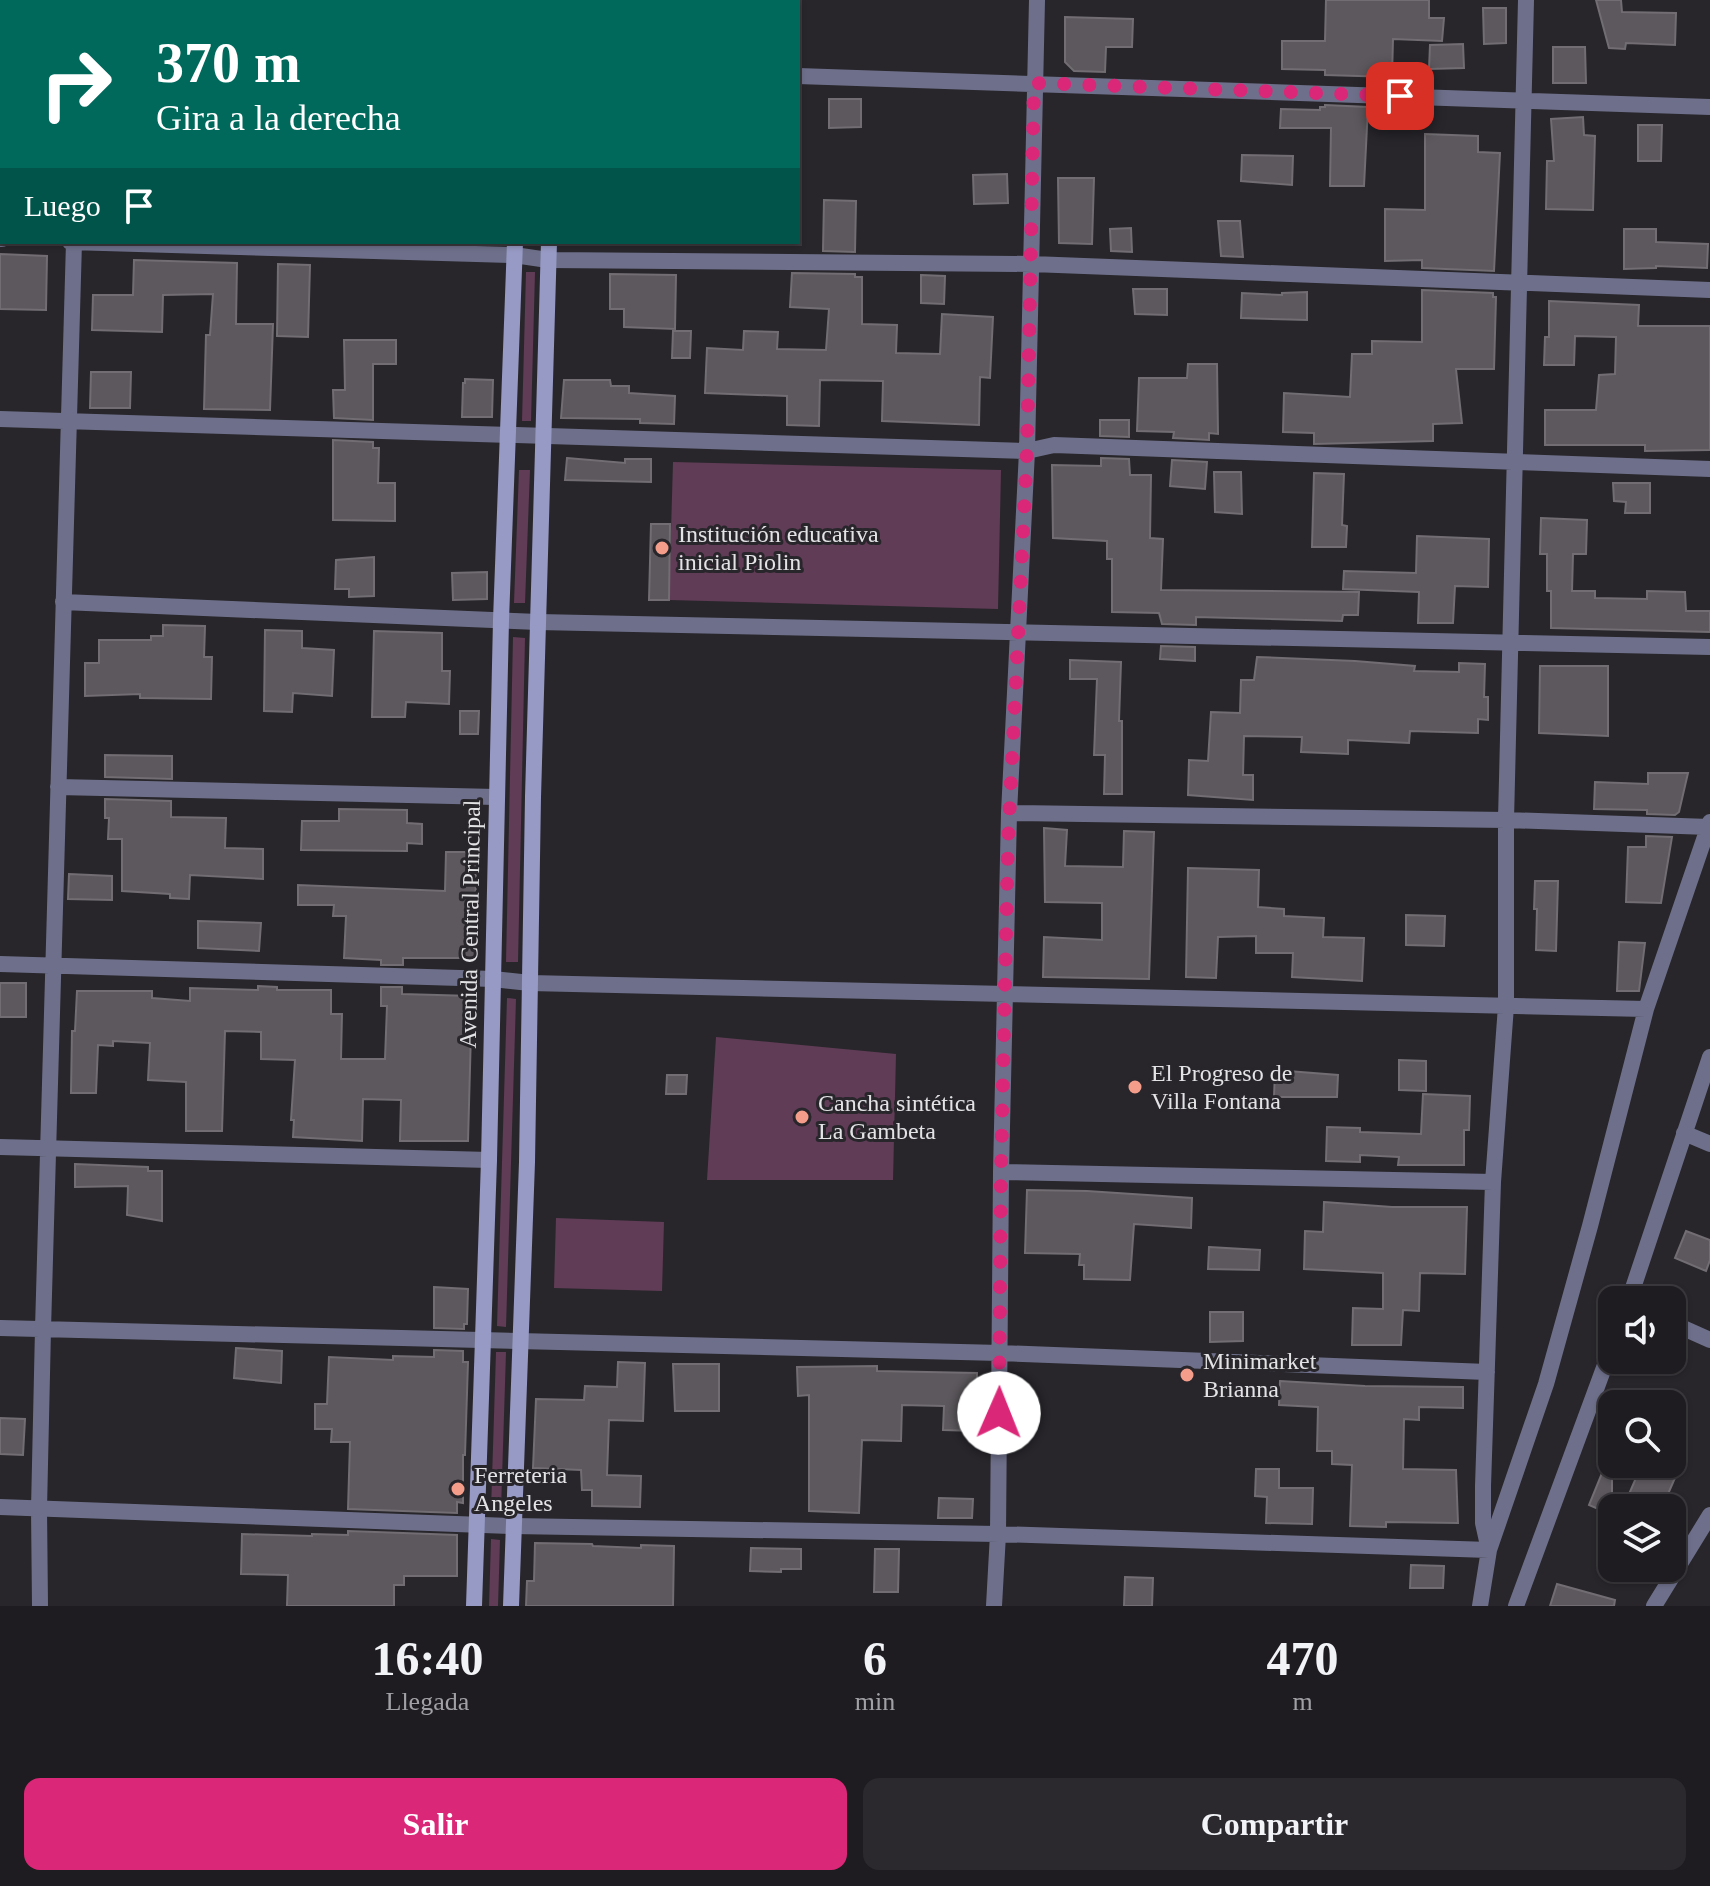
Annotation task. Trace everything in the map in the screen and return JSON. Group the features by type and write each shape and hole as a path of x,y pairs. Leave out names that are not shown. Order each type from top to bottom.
{"street":[{"path":"994,1606 998,1534 1001,1172 1009,813 1027,451 1037,0"},
{"path":"1489,1550 1483,1511 1493,1182 1506,1006 1506,820 1526,0"},
{"path":"800,76 1710,107"},
{"path":"40,1606 43,1329 73,244"},
{"path":"220,244 514,248 548,260 1032,264 1710,290"},
{"path":"511,1606 527,1162 549,244"},
{"name":"Avenida Central Principal","path":"474,1606 514,248"},
{"path":"0,419 1027,451 1054,445 1710,469"},
{"path":"63,602 538,622 1710,647"},
{"path":"58,787 496,797"},
{"path":"1009,813 1709,824 1646,1009 1550,1370 1489,1550 1480,1606"},
{"path":"0,964 493,979 530,983 1646,1009"},
{"path":"1634,1286 1710,1057"},
{"path":"1684,1133 1710,1144"},
{"path":"0,1147 489,1160"},
{"path":"1001,1172 1493,1182"},
{"path":"0,1328 1000,1353 1487,1372"},
{"path":"1686,1329 1710,1340"},
{"path":"1516,1606 1602,1374"},
{"path":"0,1507 513,1526 998,1534 1489,1550"},
{"path":"1654,1606 1710,1515"}],"shaded area":[{"path":"526,272 535,272 531,421 522,421"},
{"path":"673,462 1001,470 998,609 669,600"},
{"path":"519,470 530,470 525,603 514,603"},
{"path":"513,637 525,638 518,962 506,962"},
{"path":"507,998 516,999 506,1327 497,1326"},
{"name":"Cancha sintética La Gambeta","path":"716,1037 896,1054 893,1180 707,1180"},
{"path":"556,1218 664,1222 662,1291 554,1288"},
{"path":"496,1352 506,1352 501,1510 491,1510"},
{"path":"491,1539 500,1540 498,1606 489,1606"}],"building":[{"path":"1326,0 1429,0 1429,18 1444,18 1442,41 1393,39 1392,77 1325,75 1325,70 1282,69 1282,41 1325,41"},
{"path":"1596,0 1621,0 1622,12 1676,13 1675,45 1626,43 1625,49 1609,48"},
{"path":"1483,8 1506,8 1506,43 1484,44"},
{"path":"1065,17 1133,19 1132,47 1106,47 1105,72 1074,71 1065,62"},
{"path":"1463,44 1464,68 1429,69 1430,45"},
{"path":"1553,47 1585,47 1586,83 1553,83"},
{"path":"829,99 861,99 861,127 829,128"},
{"path":"1325,105 1368,107 1364,186 1330,186 1331,128 1280,128 1281,109 1320,110"},
{"path":"1583,117 1584,135 1595,136 1593,210 1546,209 1547,161 1554,161 1551,119"},
{"path":"1638,125 1662,125 1661,161 1638,161"},
{"path":"1425,134 1478,136 1478,152 1500,153 1494,271 1422,268 1422,260 1385,261 1385,209 1425,210"},
{"path":"1242,155 1293,156 1292,185 1241,181"},
{"path":"1007,174 1008,203 974,204 973,175"},
{"path":"1058,178 1094,178 1092,244 1059,243"},
{"path":"824,200 856,201 855,252 823,251"},
{"path":"1218,221 1240,221 1243,257 1221,256"},
{"path":"1131,228 1132,252 1111,251 1110,229"},
{"path":"1624,229 1656,229 1656,242 1708,244 1707,268 1656,266 1624,269"},
{"path":"0,254 47,256 46,310 0,309"},
{"path":"134,260 237,263 236,324 273,324 270,410 204,409 206,335 210,335 213,294 163,295 162,332 92,330 93,295 133,295"},
{"path":"278,264 310,265 308,337 277,336"},
{"path":"792,273 855,274 855,277 862,277 862,324 897,325 896,353 940,354 942,314 993,317 990,378 980,377 979,425 882,421 883,381 820,380 819,426 787,425 787,396 705,393 707,348 743,350 744,331 778,332 777,349 826,350 829,309 790,307"},
{"path":"610,274 676,275 675,329 624,327 624,309 610,309"},
{"path":"921,275 945,276 944,304 921,303"},
{"path":"1133,289 1167,289 1167,315 1135,314"},
{"path":"1422,290 1493,293 1496,297 1494,369 1456,369 1462,423 1433,424 1433,441 1314,444 1314,433 1283,432 1284,393 1350,397 1352,354 1372,354 1372,341 1422,342"},
{"path":"1307,292 1307,320 1241,318 1242,293 1282,295"},
{"path":"1549,301 1639,305 1638,326 1710,326 1710,450 1645,451 1645,445 1545,445 1545,410 1596,410 1599,375 1615,374 1616,337 1575,336 1574,365 1544,365 1545,337 1549,337"},
{"path":"673,331 691,331 690,358 672,358"},
{"path":"344,340 396,340 396,364 373,364 373,420 334,418 333,390 345,390"},
{"path":"1188,364 1217,364 1218,434 1209,433 1209,440 1173,438 1174,432 1137,431 1139,378 1187,378"},
{"path":"91,372 131,372 130,408 90,408"},
{"path":"465,379 493,380 492,417 462,417"},
{"path":"564,380 610,380 611,386 629,386 629,393 675,396 674,424 640,423 640,419 561,418"},
{"path":"1100,420 1129,420 1129,437 1100,436"},
{"path":"333,440 373,442 373,448 379,448 378,483 395,483 395,521 333,520"},
{"path":"567,458 625,463 625,459 651,459 651,482 565,480"},
{"path":"1101,458 1129,459 1130,475 1151,475 1150,538 1163,539 1161,590 1359,592 1358,615 1343,615 1342,621 1196,617 1196,625 1162,624 1159,613 1112,612 1112,559 1107,559 1107,541 1053,538 1052,465 1101,466"},
{"path":"1172,460 1207,462 1205,489 1170,486"},
{"path":"1214,472 1241,472 1242,514 1215,512"},
{"path":"1314,473 1344,474 1342,525 1347,526 1346,547 1312,547"},
{"path":"1613,483 1650,483 1650,513 1625,513 1626,502 1614,501"},
{"path":"1541,518 1587,520 1586,554 1573,554 1572,591 1595,591 1595,598 1647,599 1647,591 1685,592 1686,611 1710,611 1710,632 1551,628 1547,554 1540,554"},
{"path":"651,524 670,524 669,600 649,600"},
{"path":"1417,536 1489,539 1488,587 1455,586 1453,623 1418,623 1419,592 1343,589 1344,571 1416,573"},
{"path":"374,557 374,596 349,597 349,589 335,589 336,560"},
{"path":"487,572 487,599 453,600 452,573"},
{"path":"163,625 205,626 204,657 212,657 211,699 140,698 140,694 85,696 85,663 99,663 99,640 151,640 151,636 163,636"},
{"path":"265,630 302,631 302,648 334,650 332,696 293,693 292,712 264,711"},
{"path":"374,631 442,633 442,671 450,671 449,704 406,702 405,717 372,717"},
{"path":"1161,646 1195,647 1195,661 1160,659"},
{"path":"1257,657 1415,666 1414,671 1459,672 1459,663 1485,664 1484,697 1488,697 1488,720 1478,719 1478,733 1410,731 1409,743 1348,740 1348,754 1301,752 1302,737 1244,736 1243,775 1253,775 1253,800 1188,795 1189,760 1208,761 1211,712 1240,713 1241,680 1254,680"},
{"path":"1070,660 1121,662 1119,721 1122,721 1122,794 1104,794 1105,755 1094,755 1097,679 1070,679"},
{"path":"1540,666 1608,666 1608,736 1539,733"},
{"path":"460,711 479,711 478,734 460,734"},
{"path":"105,755 172,756 172,779 105,777"},
{"path":"1648,773 1688,773 1679,812 1675,815 1647,814 1647,810 1594,809 1595,782 1648,784"},
{"path":"105,799 171,801 171,817 226,818 225,848 263,849 263,879 190,875 189,899 170,898 170,894 122,891 122,839 108,839 109,818 105,818"},
{"path":"339,809 407,810 407,823 422,824 422,844 407,843 407,851 301,850 302,821 339,821"},
{"path":"1044,828 1067,830 1065,866 1123,867 1124,831 1154,832 1149,979 1043,977 1044,937 1102,940 1102,903 1045,902"},
{"path":"1646,836 1672,837 1661,903 1626,902 1628,847 1646,847"},
{"path":"446,852 476,852 475,958 403,958 403,965 381,965 381,960 344,958 346,916 333,916 334,905 298,905 298,885 445,891"},
{"path":"1188,868 1259,870 1258,907 1284,909 1284,916 1324,918 1323,937 1364,938 1362,981 1292,977 1293,953 1256,953 1256,936 1218,937 1216,978 1186,977"},
{"path":"69,874 112,876 112,900 68,899"},
{"path":"1535,881 1558,881 1556,951 1536,950"},
{"path":"1406,915 1445,916 1444,946 1406,945"},
{"path":"198,921 261,923 259,951 198,948"},
{"path":"1619,942 1645,943 1639,991 1617,991"},
{"path":"0,983 26,983 26,1017 0,1017"},
{"path":"258,986 277,987 277,990 331,990 331,1014 342,1014 341,1059 385,1059 387,1006 381,1006 381,987 402,987 402,994 472,996 468,1141 400,1141 401,1100 363,1099 362,1141 293,1137 294,1120 291,1120 295,1060 261,1059 261,1032 225,1031 222,1131 186,1131 186,1082 148,1080 150,1043 113,1041 113,1046 98,1045 96,1093 71,1093 72,1031 75,1031 77,991 152,991 152,998 190,1001 190,988 258,990"},
{"path":"1399,1060 1426,1061 1426,1091 1399,1090"},
{"path":"1275,1070 1338,1075 1337,1097 1274,1097"},
{"path":"667,1075 687,1075 686,1094 666,1094"},
{"path":"1423,1094 1470,1096 1469,1130 1464,1130 1464,1165 1398,1165 1399,1157 1360,1155 1360,1162 1326,1161 1327,1127 1360,1128 1360,1132 1421,1134"},
{"path":"75,1164 148,1167 148,1171 162,1171 162,1221 127,1215 128,1186 75,1187"},
{"path":"1027,1190 1192,1198 1191,1228 1134,1224 1130,1280 1084,1279 1084,1265 1079,1265 1080,1254 1025,1253"},
{"path":"1324,1202 1392,1207 1467,1207 1465,1274 1420,1273 1419,1311 1403,1310 1401,1345 1352,1345 1353,1308 1383,1309 1383,1273 1304,1269 1305,1231 1323,1232"},
{"path":"1686,1231 1710,1240 1710,1260 1706,1271 1675,1258"},
{"path":"1209,1247 1260,1250 1259,1270 1208,1269"},
{"path":"434,1287 468,1289 467,1324 464,1324 464,1329 434,1328"},
{"path":"1210,1312 1243,1312 1243,1341 1210,1342"},
{"path":"236,1348 282,1351 281,1383 234,1378"},
{"path":"434,1350 463,1351 463,1362 468,1362 463,1503 457,1502 457,1513 348,1509 350,1442 331,1442 332,1429 315,1429 315,1404 327,1404 329,1357 393,1360 393,1356 434,1357"},
{"path":"618,1362 645,1363 643,1421 609,1420 607,1475 641,1476 640,1507 592,1506 592,1490 582,1490 581,1470 533,1468 536,1399 584,1400 585,1386 617,1387"},
{"path":"673,1364 719,1364 719,1411 675,1411"},
{"path":"877,1366 877,1371 977,1373 976,1431 943,1430 944,1406 902,1405 901,1441 862,1440 859,1513 809,1511 809,1395 798,1396 797,1367"},
{"path":"1280,1381 1463,1387 1463,1408 1419,1407 1419,1420 1404,1419 1403,1469 1456,1470 1458,1523 1386,1522 1386,1527 1350,1526 1352,1465 1332,1464 1332,1451 1317,1451 1318,1407 1279,1405"},
{"path":"0,1418 25,1419 23,1455 0,1454"},
{"path":"1256,1469 1279,1469 1279,1488 1313,1488 1312,1524 1266,1523 1267,1497 1255,1496"},
{"path":"1600,1478 1612,1478 1612,1494 1598,1494 1598,1509 1589,1505"},
{"path":"1636,1478 1675,1478 1668,1494 1629,1494"},
{"path":"939,1498 973,1499 972,1518 938,1518"},
{"path":"348,1531 457,1535 457,1576 404,1576 404,1585 394,1585 394,1606 287,1606 288,1575 241,1574 242,1534 348,1535"},
{"path":"535,1543 641,1548 641,1545 674,1546 673,1606 526,1606 527,1581 534,1581"},
{"path":"751,1548 801,1549 801,1569 750,1571"},
{"path":"875,1549 899,1549 898,1592 874,1592"},
{"path":"1411,1565 1444,1566 1443,1588 1410,1588"},
{"path":"1125,1577 1153,1578 1152,1606 1124,1606"},
{"path":"1557,1584 1615,1600 1614,1606 1550,1606"}],"place":[{"name":"Institución educativa inicial Piolin","path":"662,548"},
{"name":"El Progreso de Villa Fontana","path":"1135,1087"},
{"name":"Cancha sintética La Gambeta","path":"802,1117"},
{"name":"Minimarket Brianna","path":"1187,1375"},
{"name":"Ferreteria Angeles","path":"458,1489"}],"route":[{"path":"999,1413 1008,843 1027,451 1034,83 1400,96"}]}
